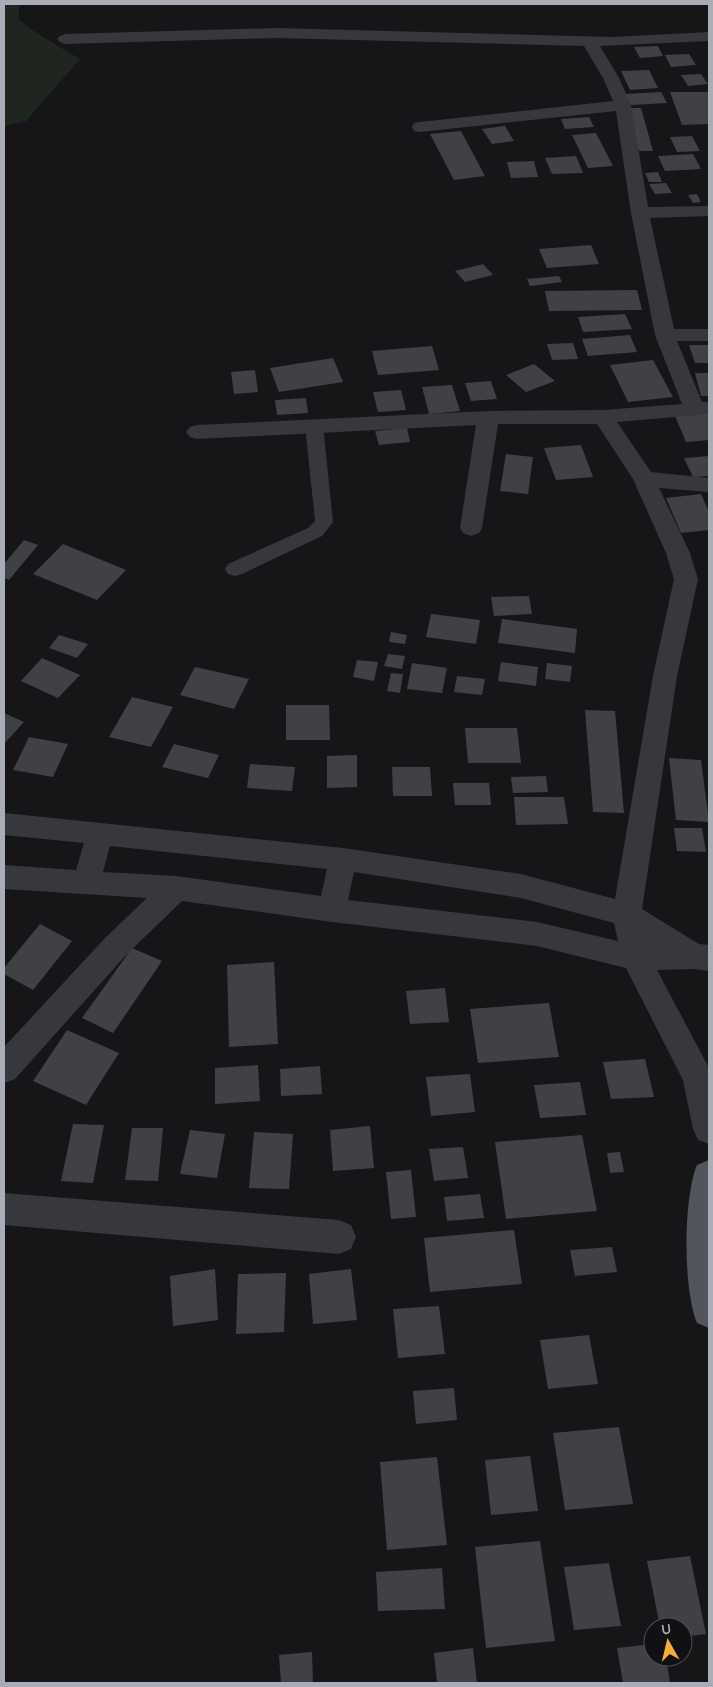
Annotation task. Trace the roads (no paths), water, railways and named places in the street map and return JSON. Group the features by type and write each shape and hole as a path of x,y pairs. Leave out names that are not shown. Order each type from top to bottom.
{"main road":[{"path":"709,1176 704,1209 706,1281 709,1311"}],"street":[{"path":"65,39 276,33 613,42 709,36"},
{"path":"197,432 488,418 603,417 702,409 665,335 640,213 623,105 611,78 589,41"},
{"path":"420,127 623,105"},
{"path":"640,213 709,211"},
{"path":"665,335 709,335"},
{"path":"603,417 644,479 678,553 686,579 665,676 627,914 636,958 698,1078 709,1129"},
{"path":"471,528 488,418"},
{"path":"644,479 709,485"},
{"path":"4,824 343,859 521,886 627,914 702,957"},
{"path":"86,882 100,834"},
{"path":"332,910 343,859"},
{"path":"4,877 176,888 332,910 537,934 636,958 702,957"},
{"path":"4,1069 116,946 176,888"},
{"path":"4,1209 339,1237"}],"lane":[{"path":"235,569 315,532 324,522 314,425"}]}
